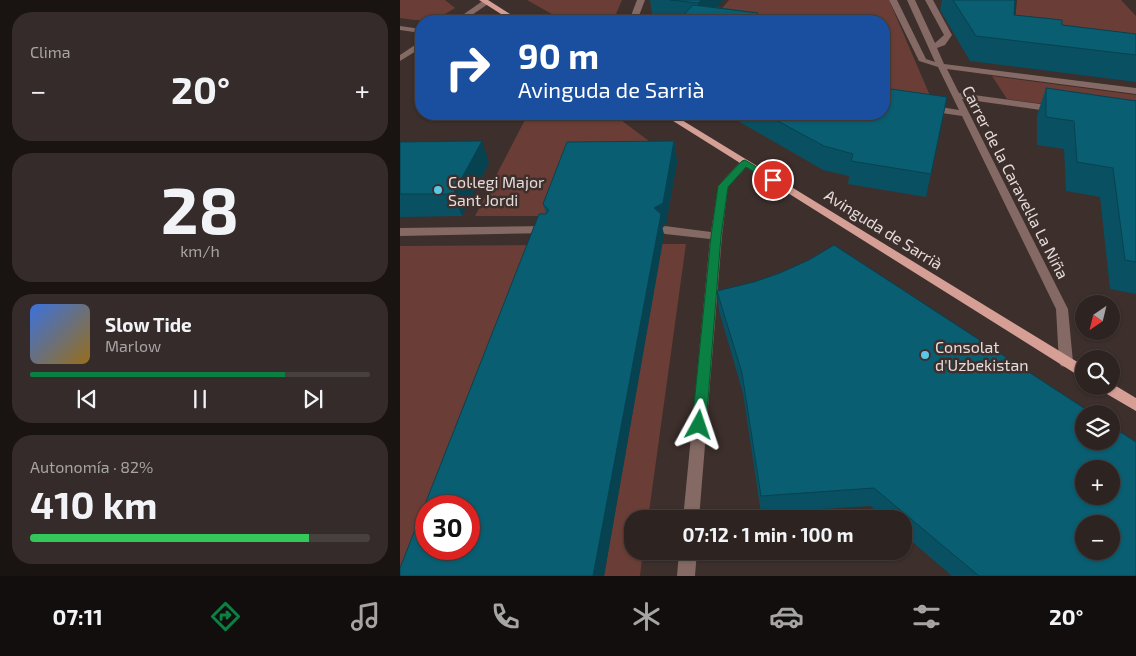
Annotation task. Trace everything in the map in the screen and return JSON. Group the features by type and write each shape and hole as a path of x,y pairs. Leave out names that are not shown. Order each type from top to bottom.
{"main road":[{"path":"485,1 508,15"},
{"name":"Avinguda de Sarrià","path":"677,120 1075,368"},
{"path":"1120,395 1136,405"}],"street":[{"path":"635,15 641,0"},
{"path":"893,0 923,61 942,66 1136,91"},
{"name":"Carrer de la Caravel·la La Niña","path":"911,0 1062,308 1066,362"},
{"path":"930,0 948,35 942,43 934,47"},
{"path":"466,15 485,1"},
{"path":"400,28 415,30"},
{"path":"400,59 415,49"},
{"path":"956,95 1068,111"},
{"path":"922,107 966,114"},
{"path":"692,510 716,236 723,186 745,163"},
{"path":"400,232 548,230"},
{"path":"665,230 716,236"},
{"path":"686,576 687,560"}],"shaded area":[{"path":"400,0 445,0 455,8 442,15 415,15 415,20 400,18"},
{"path":"527,0 622,0 616,15 553,15"},
{"path":"729,0 889,0 931,98 890,92 890,15 716,15"},
{"path":"1017,0 1121,0 1136,16 1136,53 1014,34"},
{"path":"992,76 1136,95 1136,116 1007,99"},
{"path":"525,120 621,120 677,162 573,163 553,216 475,216"},
{"path":"662,244 686,244 649,510 624,510 624,560 642,560 640,576 604,576"},
{"path":"542,245 431,495 415,495 415,560 400,576 400,246"}],"building":[{"path":"670,0 701,0 698,3"},
{"path":"953,0 1015,0 1014,15 1062,20 1062,25 1136,34 1136,55 976,36"},
{"path":"693,5 758,13 756,15 684,15"},
{"path":"1046,88 1136,101 1136,262 1125,260 1113,168 1077,162 1074,121 1046,117"},
{"path":"890,89 947,97 931,174 851,161 853,154 824,146 776,120 890,120"},
{"path":"482,141 453,194 400,194 400,142"},
{"path":"674,141 663,203 654,208 661,214 593,576 400,576 400,568 415,530 415,560 480,560 480,495 429,495 539,214 546,214 549,210 543,204 567,142"},
{"path":"834,245 1079,405 1075,405 1075,450 1120,450 1120,432 1136,442 1136,576 979,576 912,520 912,510 900,510 874,488 761,496 742,373 717,291 754,282 809,260"}],"place":[{"name":"Col·legi Major Sant Jordi","path":"438,190"},
{"name":"Consolat d'Uzbekistan","path":"925,355"}],"route":[{"path":"699,425 716,236 723,186 745,163 773,180"}]}
